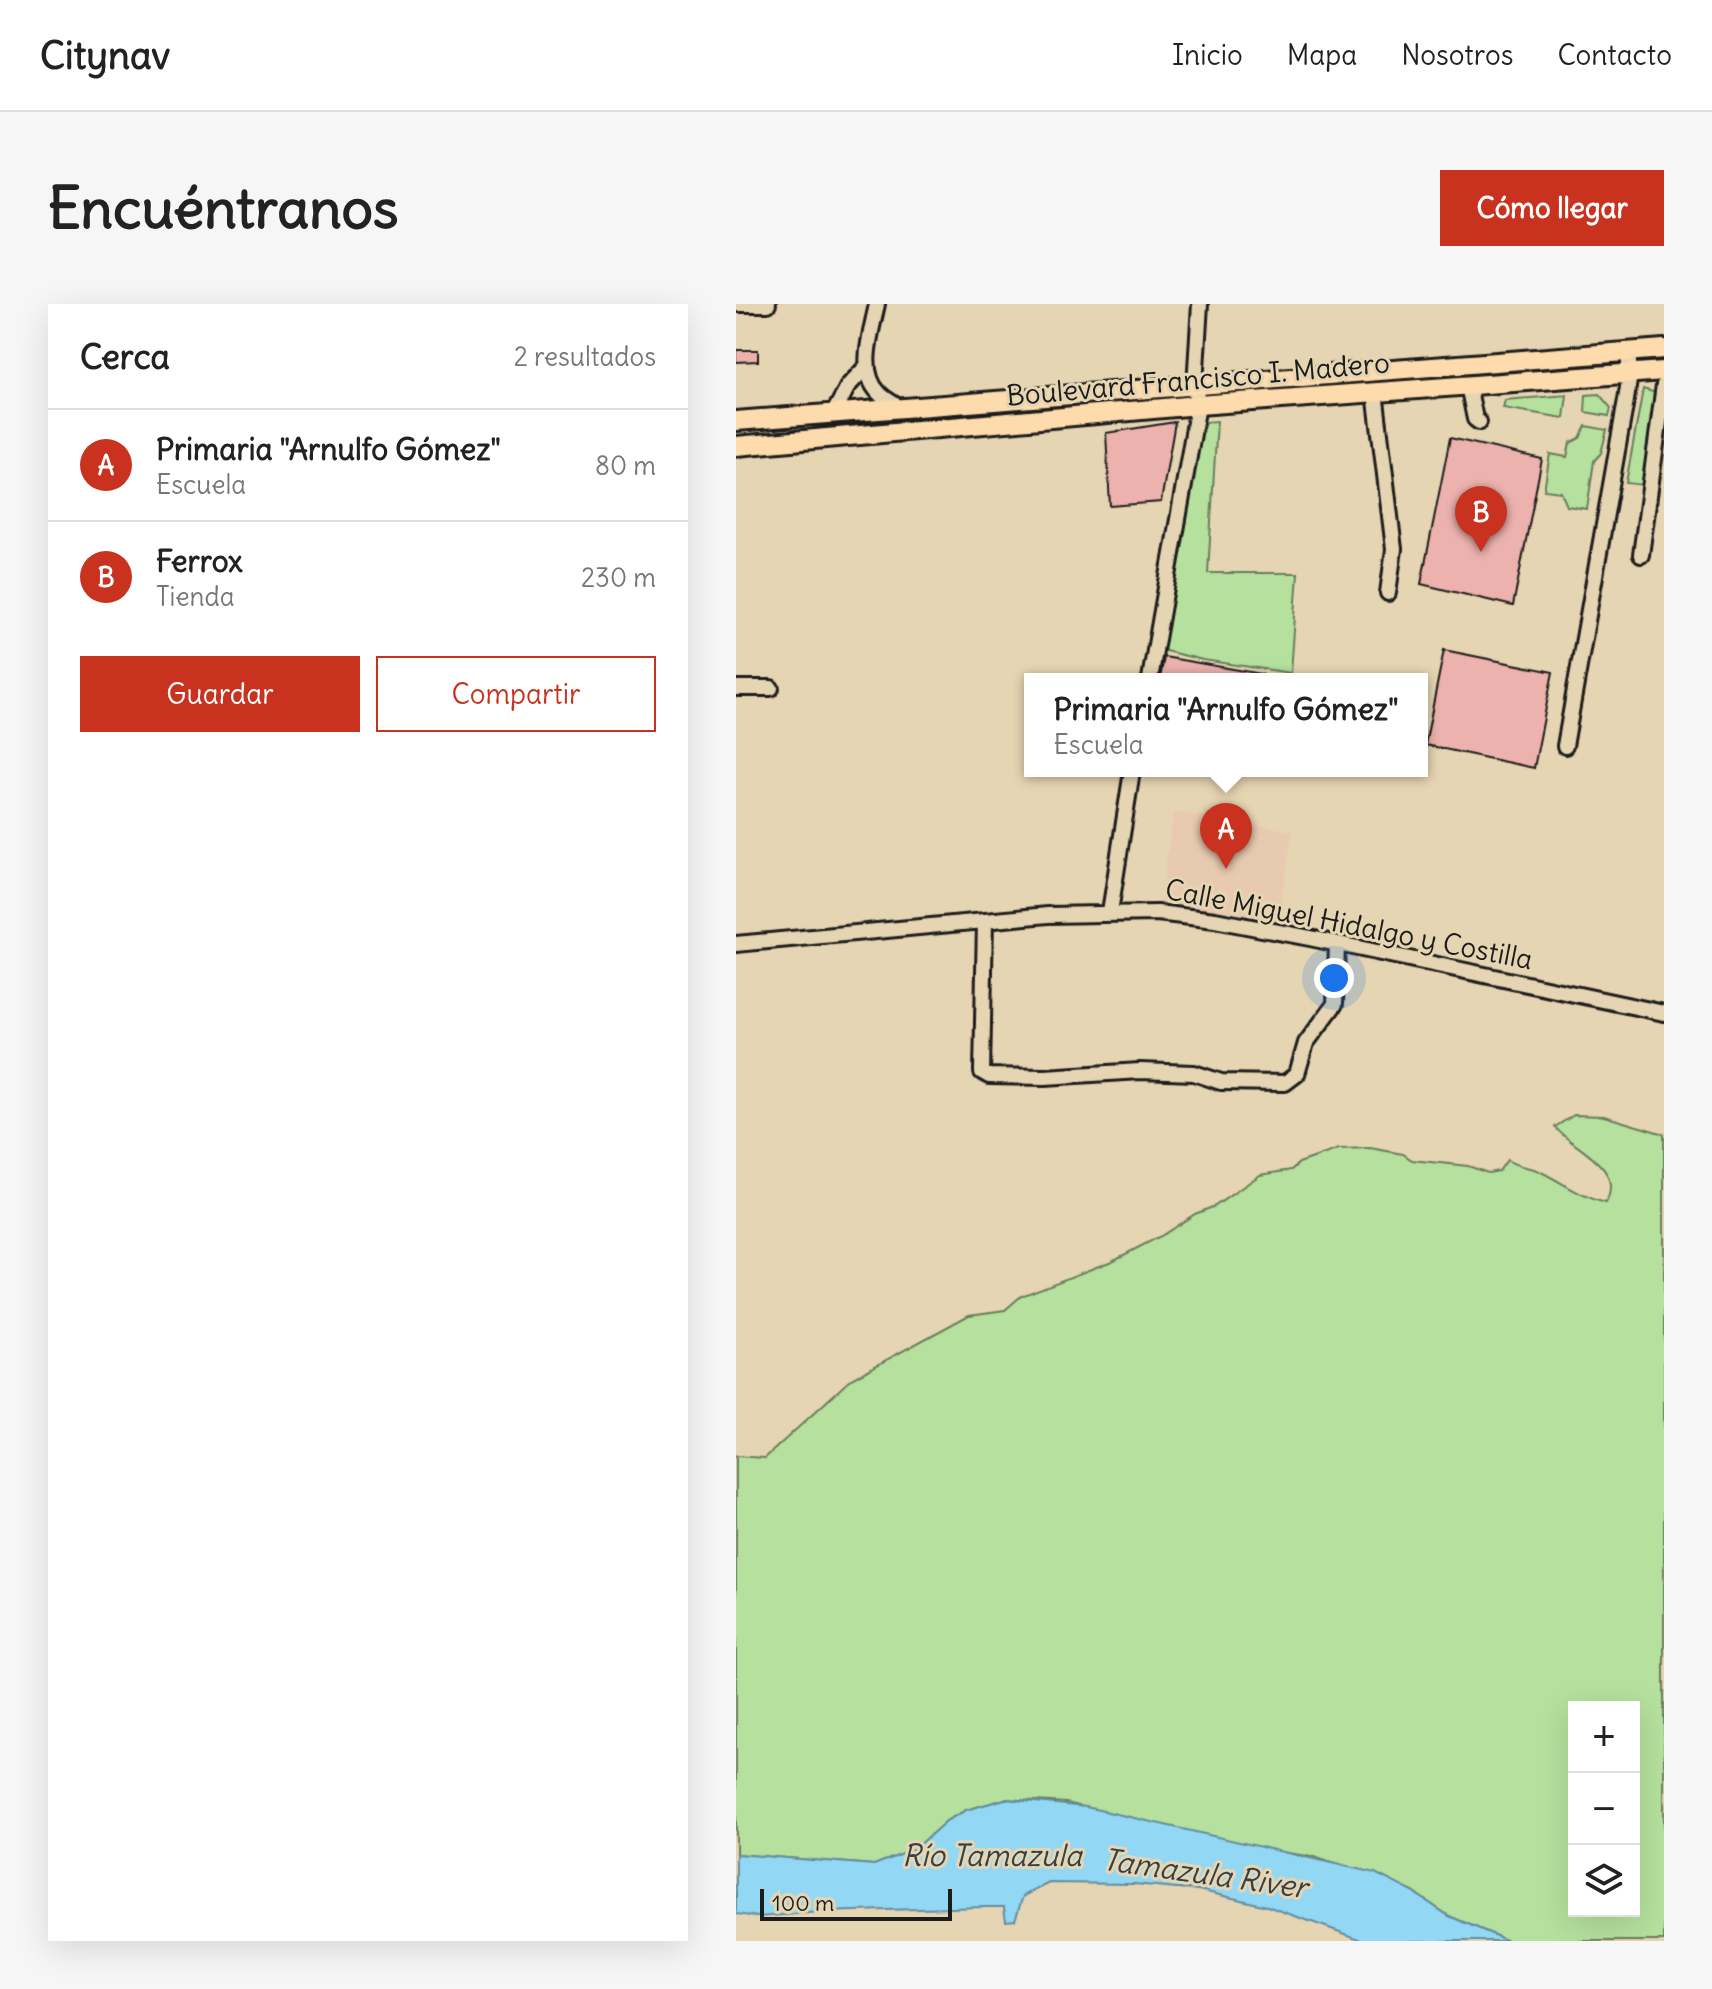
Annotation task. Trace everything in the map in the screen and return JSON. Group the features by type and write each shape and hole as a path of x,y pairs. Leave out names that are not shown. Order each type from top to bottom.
{"main road":[{"name":"Boulevard Francisco I. Madero","path":"736,421 1664,349"},
{"name":"Boulevard Francisco I. Madero","path":"736,446 1198,405 1664,371"}],"street":[{"path":"736,304 768,304"},
{"path":"877,304 866,367 870,381 879,394 900,408"},
{"path":"1151,673 1198,405 1195,385 1200,304"},
{"path":"1565,746 1630,374 1628,352"},
{"path":"1574,356 1577,378"},
{"path":"834,413 848,386 866,367"},
{"path":"1468,385 1474,415 1479,422"},
{"path":"1641,555 1664,385"},
{"path":"1375,392 1394,549 1388,593"},
{"path":"736,688 771,688"},
{"path":"1110,912 1131,777"},
{"name":"Calle Miguel Hidalgo y Costilla","path":"736,944 985,921 1110,912 1157,913 1215,920 1337,944 1664,1013"},
{"path":"985,921 984,1075 1045,1077 1140,1071 1194,1073 1221,1082 1285,1083 1297,1074 1306,1043 1335,1004 1337,944"}],"shaded area":[{"path":"1173,812 1293,831 1277,928 1160,907"}],"green space":[{"path":"1643,389 1656,393 1643,485 1626,483"},
{"path":"1599,394 1611,408 1609,416 1585,412 1586,395"},
{"path":"1567,395 1564,418 1503,408 1505,400"},
{"path":"1217,421 1208,573 1298,573 1291,673 1203,660 1161,650 1195,423"},
{"path":"1586,426 1607,430 1601,453 1594,461 1587,509 1567,506 1561,492 1544,490 1550,454 1567,457 1570,443 1580,438"},
{"path":"1574,1115 1604,1116 1664,1134 1664,1941 1508,1941 1449,1916 1413,1892 1314,1857 1274,1851 1066,1803 1005,1799 966,1810 946,1821 914,1850 874,1865 736,1854 736,1456 765,1458 851,1379 969,1315 1005,1310 1021,1296 1112,1261 1161,1236 1195,1214 1215,1206 1260,1175 1291,1170 1299,1163 1339,1149 1370,1148 1403,1154 1412,1160 1468,1166 1488,1173 1499,1171 1507,1160 1537,1170 1579,1193 1606,1203 1610,1190 1609,1178 1603,1168 1555,1127"}],"water":[{"name":"Río Tamazula","path":"1005,1799 1086,1807 1375,1873 1413,1892 1449,1916 1508,1941 1365,1941 1267,1906 1198,1890 1134,1884 1049,1883 1023,1896 1015,1920 1006,1921 1004,1907 821,1912 758,1917 736,1914 736,1854 874,1865 914,1850 946,1821 966,1810"}],"building":[{"path":"736,350 758,350 758,361 736,362"},
{"path":"1175,422 1161,502 1110,506 1106,433"},
{"path":"1450,438 1542,459 1513,606 1421,584"},
{"path":"1444,650 1553,672 1534,768 1428,746 1428,730"},
{"path":"1164,657 1256,673 1161,673"}],"place":[{"name":"Ferrox","path":"1481,552"},
{"name":"Primaria \"Arnulfo Gómez\"","path":"1226,869"}],"water label":[{"name":"Tamazula River","path":"1205,1873"}]}
